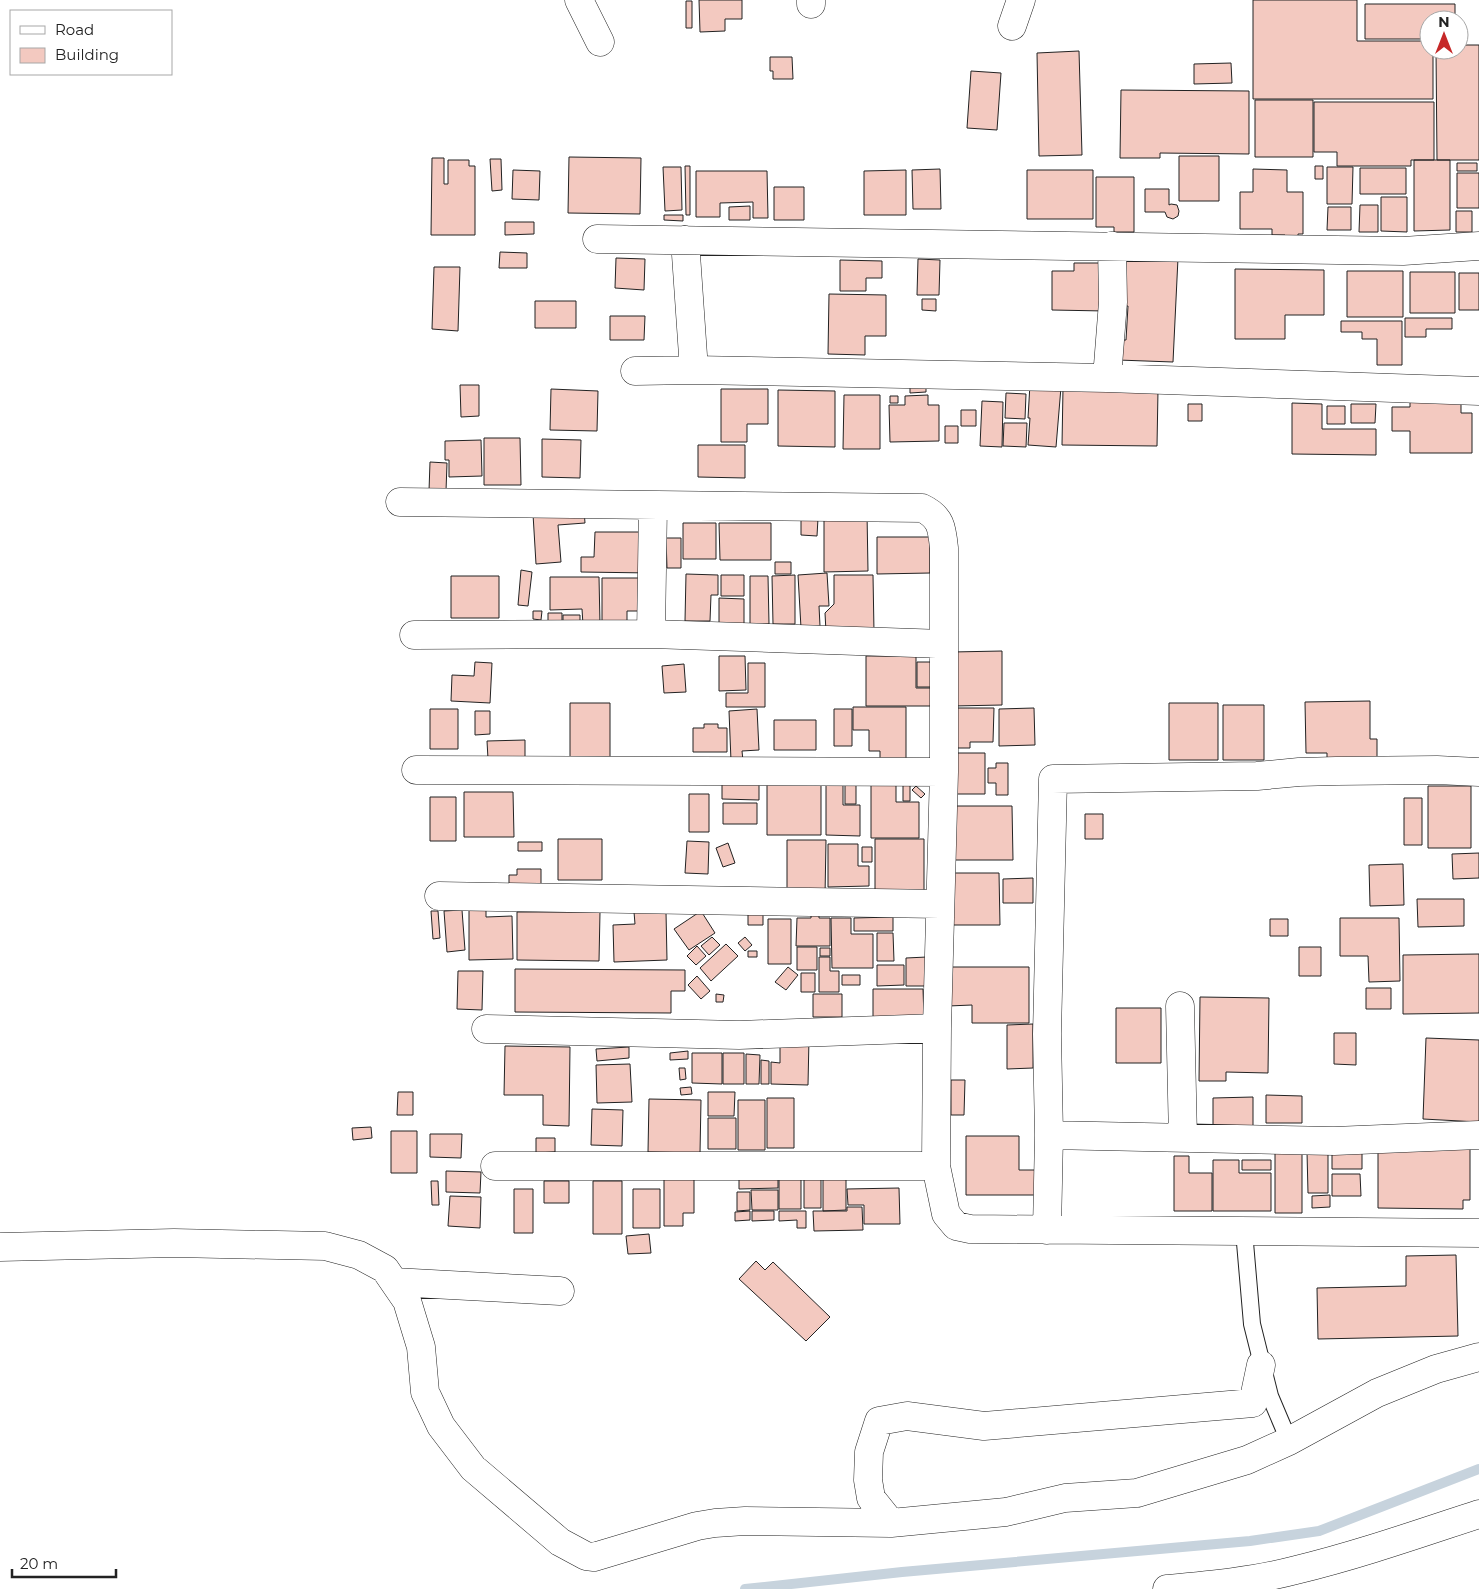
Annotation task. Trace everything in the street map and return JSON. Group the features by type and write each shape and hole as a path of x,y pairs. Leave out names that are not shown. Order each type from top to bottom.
{"street":[{"path":"579,0 600,42"},
{"path":"1012,26 1021,0"},
{"path":"598,239 1403,251 1479,246"},
{"path":"685,240 694,370"},
{"path":"1107,378 1114,302 1112,246"},
{"path":"635,371 694,370 1107,378 1479,391"},
{"path":"400,502 922,508 932,513 940,523 943,534 944,772 936,1166 946,1214 956,1226 970,1229 1479,1233"},
{"path":"651,634 653,505"},
{"path":"414,635 651,634 944,644"},
{"path":"416,770 944,772"},
{"path":"1046,1230 1049,1135 1047,1034 1053,779 1257,776 1336,771 1437,770 1479,772"},
{"path":"439,896 940,904"},
{"path":"1180,1006 1183,1138"},
{"path":"486,1030 740,1035 938,1028"},
{"path":"1049,1135 1334,1141 1479,1135"},
{"path":"495,1166 936,1166"},
{"path":"0,1247 165,1244 325,1246 359,1255 385,1269 407,1301 421,1347 426,1392 440,1426 473,1468 560,1542 586,1556 594,1557 715,1522 891,1522 1006,1512 1065,1498 1137,1493 1247,1460 1289,1441 1377,1393 1436,1369 1479,1357"},
{"path":"394,1282 560,1291"},
{"path":"891,1522 871,1498 868,1480 869,1452 879,1421 907,1416 984,1426 1253,1403 1261,1364"},
{"path":"1167,1589 1230,1582 1294,1571 1368,1551 1479,1514"}],"lane":[{"path":"1244,1231 1252,1324 1270,1396 1289,1441"}],"building":[{"path":"699,0 742,0 742,19 725,19 725,31 700,32"},
{"path":"1253,0 1357,0 1357,41 1419,41 1419,60 1433,60 1433,99 1253,99"},
{"path":"686,1 692,1 692,28 686,28"},
{"path":"1365,4 1455,4 1455,10 1419,10 1419,39 1365,39"},
{"path":"1469,45 1479,45 1479,160 1437,160 1436,60 1469,60"},
{"path":"1079,51 1082,155 1039,156 1037,53"},
{"path":"770,57 792,57 793,79 773,79 773,71 770,71"},
{"path":"1231,63 1232,83 1194,84 1194,64"},
{"path":"971,71 1001,73 997,130 967,128"},
{"path":"1121,90 1249,91 1249,154 1160,153 1160,158 1120,158"},
{"path":"1255,100 1313,100 1313,157 1255,157"},
{"path":"1314,102 1434,102 1434,160 1411,160 1411,166 1337,166 1337,152 1314,152"},
{"path":"1179,156 1219,156 1219,201 1179,201"},
{"path":"569,157 641,158 640,214 568,213"},
{"path":"432,158 444,158 444,184 448,184 448,160 469,160 469,166 475,166 475,235 431,235"},
{"path":"490,159 501,159 502,190 492,191"},
{"path":"1414,160 1450,160 1450,230 1414,231"},
{"path":"1457,163 1477,163 1477,171 1457,171"},
{"path":"685,166 690,166 690,215 686,215"},
{"path":"1315,166 1323,166 1323,179 1315,179"},
{"path":"663,167 681,167 682,210 665,211"},
{"path":"1327,167 1353,167 1352,204 1327,204"},
{"path":"1360,168 1406,168 1406,194 1360,194"},
{"path":"940,169 941,209 913,209 912,170"},
{"path":"1253,169 1287,170 1287,192 1303,192 1303,234 1298,234 1298,241 1285,241 1285,235 1272,235 1272,229 1240,229 1240,192 1253,192"},
{"path":"513,170 540,171 539,200 512,199"},
{"path":"906,170 906,215 864,215 864,171"},
{"path":"1027,170 1093,170 1093,219 1027,219"},
{"path":"696,171 767,171 768,218 753,218 753,202 720,203 720,217 696,217"},
{"path":"1457,173 1479,173 1479,208 1457,208"},
{"path":"1096,177 1134,177 1134,232 1114,232 1114,227 1096,227"},
{"path":"774,187 804,187 804,220 774,220"},
{"path":"1145,189 1169,189 1169,205 1177,205 1178,216 1173,219 1167,217 1165,212 1145,212"},
{"path":"1381,197 1407,197 1407,232 1381,231"},
{"path":"1360,205 1378,205 1378,232 1359,232"},
{"path":"750,206 750,220 729,220 729,207"},
{"path":"1328,207 1351,207 1351,230 1327,230"},
{"path":"1456,211 1472,211 1472,232 1456,232"},
{"path":"664,215 683,215 683,221 664,220"},
{"path":"505,222 534,222 534,234 505,235"},
{"path":"500,252 527,253 527,268 499,268"},
{"path":"1126,256 1178,258 1173,362 1118,360 1119,340 1126,340 1128,306 1124,306"},
{"path":"616,258 645,259 644,290 615,288"},
{"path":"918,259 940,260 939,295 917,295"},
{"path":"840,260 882,261 882,278 866,278 866,291 840,291"},
{"path":"1074,263 1105,263 1105,311 1052,310 1052,271 1074,271"},
{"path":"434,267 460,267 458,331 432,329"},
{"path":"1235,269 1324,270 1324,315 1285,315 1285,339 1235,339"},
{"path":"1347,271 1403,271 1403,317 1347,317"},
{"path":"1410,272 1455,272 1455,313 1410,313"},
{"path":"1459,273 1479,273 1479,310 1459,310"},
{"path":"829,294 886,295 886,336 865,336 865,355 828,354"},
{"path":"922,299 936,299 936,311 922,310"},
{"path":"535,301 576,301 576,328 535,328"},
{"path":"610,316 645,316 644,340 610,340"},
{"path":"1405,318 1452,318 1452,329 1426,329 1426,337 1405,337"},
{"path":"1341,321 1402,321 1402,365 1377,365 1377,339 1362,339 1362,332 1341,332"},
{"path":"910,382 926,382 926,392 910,393"},
{"path":"1030,384 1061,387 1056,447 1028,445"},
{"path":"460,385 479,385 479,416 461,417"},
{"path":"1063,388 1158,390 1157,446 1062,445"},
{"path":"551,389 598,391 597,431 550,430"},
{"path":"721,389 768,389 768,424 747,424 747,442 721,442"},
{"path":"778,390 835,391 835,447 778,446"},
{"path":"1006,393 1026,394 1025,419 1005,418"},
{"path":"844,395 880,395 880,449 843,449"},
{"path":"928,395 928,405 939,405 939,441 890,442 889,405 905,405 905,396"},
{"path":"890,396 898,396 898,403 890,403"},
{"path":"982,401 1003,402 1002,447 980,446"},
{"path":"1410,401 1461,401 1461,413 1472,413 1472,453 1410,453 1410,431 1392,431 1392,407 1410,407"},
{"path":"1292,403 1322,404 1322,429 1376,429 1376,455 1292,454"},
{"path":"1188,404 1202,404 1202,421 1188,421"},
{"path":"1351,404 1376,404 1375,423 1351,423"},
{"path":"1327,406 1345,406 1345,424 1327,424"},
{"path":"961,410 976,410 976,426 961,426"},
{"path":"1004,423 1027,423 1026,447 1003,446"},
{"path":"945,426 958,426 958,443 945,443"},
{"path":"484,438 520,438 521,485 484,485"},
{"path":"542,439 581,440 580,478 542,477"},
{"path":"481,440 482,476 449,477 449,460 445,460 445,441"},
{"path":"698,445 745,445 745,478 698,477"},
{"path":"430,462 447,463 446,491 429,491"},
{"path":"584,510 585,523 558,525 561,562 536,564 533,514"},
{"path":"824,513 867,513 868,571 824,572"},
{"path":"801,518 818,518 817,536 801,535"},
{"path":"683,523 716,523 716,559 683,559"},
{"path":"719,523 771,523 771,560 720,560"},
{"path":"595,532 651,532 651,573 581,572 581,557 594,557"},
{"path":"877,537 930,537 930,573 877,574"},
{"path":"666,538 681,538 681,568 667,568"},
{"path":"775,562 791,562 791,574 775,574"},
{"path":"521,570 532,572 528,606 518,605"},
{"path":"827,573 829,606 819,606 820,626 801,628 798,575"},
{"path":"686,574 718,575 718,595 711,595 710,621 685,621"},
{"path":"721,575 744,575 744,596 721,596"},
{"path":"795,575 795,624 773,624 772,576"},
{"path":"834,575 873,575 874,632 826,632 825,613 834,604"},
{"path":"451,576 499,576 499,618 451,618"},
{"path":"750,576 768,576 769,624 750,625"},
{"path":"550,577 599,577 600,625 583,625 582,609 550,610"},
{"path":"602,578 644,578 644,611 627,611 627,629 602,629"},
{"path":"719,598 744,599 744,624 719,624"},
{"path":"533,611 542,611 541,620 533,619"},
{"path":"548,613 562,613 562,630 548,630"},
{"path":"563,615 580,615 580,630 563,630"},
{"path":"1002,651 1002,705 953,706 952,652"},
{"path":"719,656 745,656 746,690 719,691"},
{"path":"866,656 916,656 916,688 933,688 933,706 866,706"},
{"path":"475,662 492,663 490,703 451,701 452,675 474,676"},
{"path":"917,662 933,662 933,687 917,687"},
{"path":"748,663 765,663 765,707 726,707 726,693 748,693"},
{"path":"684,664 686,692 664,693 662,666"},
{"path":"1370,701 1370,739 1377,739 1377,759 1327,760 1327,753 1306,753 1305,702"},
{"path":"570,703 610,703 610,757 570,757"},
{"path":"1169,703 1218,703 1218,760 1169,760"},
{"path":"1223,705 1264,705 1264,760 1223,760"},
{"path":"853,707 906,707 906,765 880,765 880,751 869,751 869,730 853,730"},
{"path":"957,708 994,708 993,742 970,742 970,748 957,748"},
{"path":"1034,708 1035,745 999,746 999,709"},
{"path":"430,709 458,709 458,749 430,749"},
{"path":"757,709 759,750 742,751 743,761 731,761 729,711"},
{"path":"834,709 852,709 852,746 834,746"},
{"path":"475,711 490,711 490,734 475,735"},
{"path":"774,720 816,720 816,750 774,750"},
{"path":"704,724 718,724 718,728 727,728 727,752 693,752 693,728 704,728"},
{"path":"525,740 525,758 488,759 487,741"},
{"path":"951,753 985,753 985,794 951,794"},
{"path":"996,763 1008,763 1008,795 996,795 996,783 988,783 988,768 996,768"},
{"path":"767,782 821,782 821,835 767,835"},
{"path":"722,783 759,783 759,800 722,799"},
{"path":"826,783 843,783 843,805 860,805 860,836 826,835"},
{"path":"845,783 856,783 856,804 845,804"},
{"path":"871,783 896,783 896,802 919,802 919,838 871,838"},
{"path":"903,784 910,784 910,801 903,801"},
{"path":"916,786 925,794 921,798 912,790"},
{"path":"1428,786 1471,786 1471,848 1428,848"},
{"path":"464,792 513,792 514,837 464,837"},
{"path":"689,794 709,794 709,832 689,832"},
{"path":"430,797 456,797 456,841 430,841"},
{"path":"1404,798 1422,798 1422,845 1404,845"},
{"path":"723,803 757,803 757,824 723,824"},
{"path":"951,806 1012,806 1013,860 951,860"},
{"path":"1085,814 1103,814 1103,839 1085,839"},
{"path":"558,839 602,839 602,880 558,880"},
{"path":"875,839 924,839 924,896 875,896"},
{"path":"787,840 826,840 825,896 787,896"},
{"path":"687,841 709,842 708,874 685,873"},
{"path":"518,842 542,842 542,851 518,851"},
{"path":"728,843 735,863 723,867 716,848"},
{"path":"828,844 858,844 858,866 869,866 869,886 828,887"},
{"path":"862,847 872,847 872,862 862,862"},
{"path":"1479,853 1479,878 1453,879 1452,854"},
{"path":"1403,864 1404,905 1370,906 1369,865"},
{"path":"517,869 541,869 541,892 509,888 509,875 517,875"},
{"path":"949,873 999,873 1000,925 950,925"},
{"path":"1033,878 1033,903 1003,903 1003,879"},
{"path":"1417,899 1464,899 1464,926 1418,927"},
{"path":"748,909 763,909 763,925 748,925"},
{"path":"462,910 465,950 447,952 444,911"},
{"path":"469,910 486,910 486,917 512,916 513,959 469,960"},
{"path":"431,911 438,911 440,938 433,939"},
{"path":"701,911 715,933 689,950 674,929"},
{"path":"517,912 600,912 599,961 517,960"},
{"path":"634,912 666,912 667,960 614,962 613,925 635,924"},
{"path":"811,913 819,913 819,918 830,918 830,946 796,946 797,918 811,918"},
{"path":"893,917 893,931 854,931 854,918"},
{"path":"831,918 851,918 851,934 873,934 873,968 832,968"},
{"path":"1340,918 1399,918 1400,981 1369,982 1368,956 1340,956"},
{"path":"768,919 791,919 791,964 768,964"},
{"path":"1270,919 1288,919 1288,936 1270,936"},
{"path":"877,933 893,933 894,961 877,961"},
{"path":"712,937 720,945 709,955 701,946"},
{"path":"745,937 752,945 745,951 738,943"},
{"path":"726,944 738,956 711,981 700,968"},
{"path":"697,946 706,956 696,965 687,956"},
{"path":"797,947 817,947 817,970 797,970"},
{"path":"1299,947 1321,947 1321,976 1299,976"},
{"path":"820,948 830,948 830,956 820,956"},
{"path":"748,951 757,951 757,957 748,957"},
{"path":"1479,954 1479,1013 1403,1014 1403,955"},
{"path":"819,957 830,957 830,971 839,971 839,992 819,992"},
{"path":"927,957 928,986 906,986 906,958"},
{"path":"877,965 904,965 904,985 877,986"},
{"path":"788,967 798,975 786,990 775,982"},
{"path":"948,967 1029,967 1029,1023 972,1023 972,1005 948,1006"},
{"path":"515,969 685,970 685,991 671,991 671,1013 515,1012"},
{"path":"458,971 483,971 482,1010 457,1009"},
{"path":"801,973 815,973 815,992 801,992"},
{"path":"842,975 860,975 860,985 842,985"},
{"path":"697,976 710,991 701,999 688,985"},
{"path":"1366,988 1391,988 1391,1009 1366,1009"},
{"path":"873,989 923,989 924,1018 873,1019"},
{"path":"716,994 724,995 723,1002 716,1002"},
{"path":"813,994 842,994 842,1017 813,1017"},
{"path":"1200,997 1269,998 1268,1073 1226,1072 1226,1081 1199,1081"},
{"path":"1116,1008 1161,1008 1161,1063 1116,1063"},
{"path":"1033,1024 1033,1068 1007,1069 1007,1025"},
{"path":"1334,1033 1356,1033 1356,1065 1334,1064"},
{"path":"780,1038 809,1038 808,1085 771,1084 771,1062 780,1063"},
{"path":"1426,1038 1479,1040 1479,1122 1423,1119"},
{"path":"505,1046 570,1047 569,1126 543,1125 543,1095 504,1095"},
{"path":"629,1047 629,1058 597,1061 596,1049"},
{"path":"688,1051 688,1059 670,1060 670,1053"},
{"path":"692,1053 722,1053 722,1084 692,1083"},
{"path":"723,1053 744,1053 744,1084 723,1084"},
{"path":"746,1054 760,1055 759,1084 746,1084"},
{"path":"761,1060 769,1061 769,1084 761,1084"},
{"path":"630,1064 632,1102 597,1103 596,1065"},
{"path":"679,1068 685,1068 686,1079 680,1080"},
{"path":"951,1080 965,1080 964,1115 951,1115"},
{"path":"691,1087 692,1094 681,1095 680,1088"},
{"path":"398,1092 413,1092 413,1115 397,1115"},
{"path":"708,1092 735,1092 734,1116 708,1116"},
{"path":"1266,1095 1302,1096 1302,1123 1266,1123"},
{"path":"1253,1097 1253,1128 1213,1128 1213,1098"},
{"path":"767,1098 794,1098 794,1148 767,1148"},
{"path":"649,1099 701,1100 700,1153 648,1152"},
{"path":"738,1100 765,1100 765,1150 738,1150"},
{"path":"592,1109 623,1110 622,1146 591,1145"},
{"path":"708,1118 736,1118 736,1149 708,1149"},
{"path":"371,1127 372,1138 353,1140 352,1128"},
{"path":"391,1131 417,1131 417,1173 391,1173"},
{"path":"430,1134 462,1134 461,1158 430,1157"},
{"path":"966,1136 1019,1136 1019,1170 1037,1170 1037,1195 966,1195"},
{"path":"536,1138 555,1138 555,1152 536,1153"},
{"path":"1378,1147 1470,1147 1470,1200 1463,1200 1463,1209 1378,1208"},
{"path":"1275,1151 1302,1152 1302,1213 1275,1213"},
{"path":"1307,1152 1328,1152 1328,1193 1308,1193"},
{"path":"1332,1152 1362,1152 1362,1169 1332,1169"},
{"path":"1174,1156 1189,1156 1189,1173 1212,1173 1212,1211 1174,1211"},
{"path":"1213,1160 1239,1160 1239,1173 1271,1173 1271,1211 1213,1211"},
{"path":"1242,1160 1271,1160 1271,1170 1242,1170"},
{"path":"446,1171 481,1172 480,1193 446,1192"},
{"path":"1332,1174 1360,1174 1361,1196 1332,1196"},
{"path":"778,1176 778,1188 739,1189 739,1177"},
{"path":"804,1176 821,1176 821,1208 804,1208"},
{"path":"823,1176 846,1176 846,1210 823,1211"},
{"path":"694,1178 694,1213 683,1213 683,1226 664,1226 664,1179"},
{"path":"779,1178 801,1178 801,1209 779,1209"},
{"path":"431,1181 438,1181 439,1205 432,1205"},
{"path":"544,1181 569,1181 569,1203 544,1203"},
{"path":"593,1181 622,1181 622,1234 593,1234"},
{"path":"899,1188 900,1224 864,1224 864,1205 848,1205 847,1189"},
{"path":"514,1189 533,1189 533,1233 514,1233"},
{"path":"633,1189 660,1189 660,1228 633,1228"},
{"path":"751,1190 778,1190 778,1210 752,1210"},
{"path":"737,1192 750,1192 750,1210 737,1211"},
{"path":"1330,1195 1330,1207 1312,1208 1312,1196"},
{"path":"450,1196 481,1197 480,1228 448,1226"},
{"path":"847,1207 862,1207 863,1230 814,1231 813,1211 847,1211"},
{"path":"750,1211 750,1220 735,1221 735,1212"},
{"path":"752,1211 774,1211 774,1220 752,1221"},
{"path":"779,1211 806,1211 806,1228 797,1228 797,1220 779,1221"},
{"path":"649,1234 651,1253 628,1254 626,1236"},
{"path":"1456,1255 1458,1336 1318,1339 1317,1288 1406,1286 1406,1256"},
{"path":"756,1261 765,1270 773,1262 830,1317 806,1341 739,1279"}],"waterway":[{"path":"745,1589 902,1572 1250,1541 1319,1531 1479,1469"}]}
